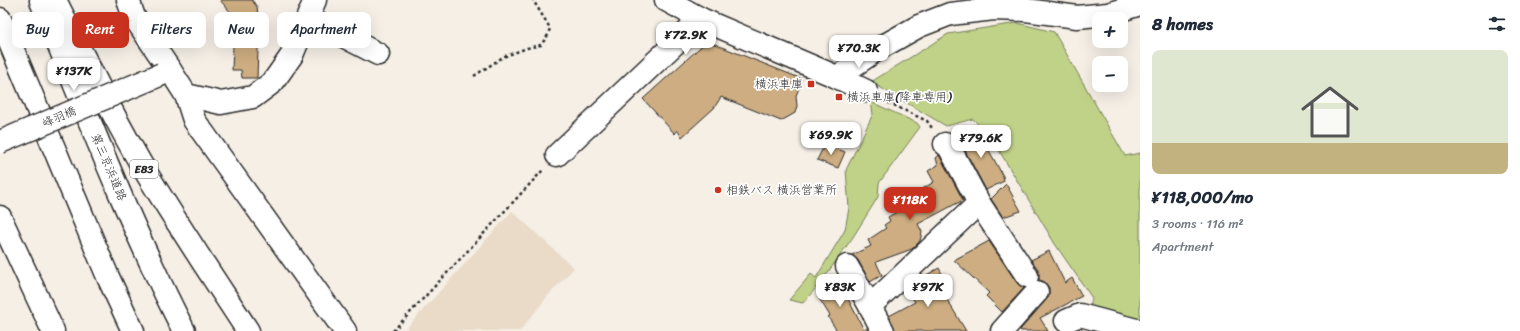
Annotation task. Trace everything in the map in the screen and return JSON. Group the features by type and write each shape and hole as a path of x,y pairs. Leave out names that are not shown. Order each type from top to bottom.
{"main road":[{"name":"第三京浜道路","path":"41,0 122,199 167,299 184,331"},
{"name":"E83","path":"55,0 109,106 141,163 174,218 248,331"},
{"path":"128,0 134,17 166,72 186,95 194,120 345,331"},
{"path":"666,0 701,19 837,77 866,91"},
{"path":"837,77 878,49 919,26 950,14 994,9 1026,10 1077,17 1108,14 1140,4"},
{"path":"186,95 221,103 253,97 273,82 292,55 312,9 378,54"},
{"path":"557,155 701,19"},
{"path":"0,20 132,331"},
{"name":"峰羽橋","path":"0,142 166,72"},
{"path":"945,144 949,147 979,203 1032,284 1002,331"},
{"path":"870,306 979,203"},
{"path":"0,217 53,331"},
{"path":"847,266 870,306 882,331"},
{"path":"1066,321 1080,315 1140,331"}],"path":[{"path":"474,76 503,57 527,48 541,45 548,35 550,28 533,0"},
{"path":"866,91 927,121 945,144"},
{"path":"394,331 557,155"}],"shaded area":[{"path":"512,211 574,268 547,297 520,331 404,331"}],"green space":[{"path":"1017,23 1054,32 1125,156 1140,153 1140,322 1089,310 1092,298 1055,244 991,137 973,119 946,126 871,82 948,34"},
{"path":"871,102 917,123 920,127 879,183 878,197 853,237 821,282 803,303 789,300 811,274 816,278 845,230 849,208 846,170 873,114"}],"building":[{"path":"220,0 252,0 257,7 258,12 230,12"},
{"path":"707,41 802,79 796,96 797,106 795,113 781,121 721,97 714,108 682,137 677,130 675,134 643,99"},
{"path":"233,48 258,48 257,78 242,78 241,70 232,70"},
{"path":"969,127 974,134 977,131 1003,176 1004,181 986,190 960,141 956,137"},
{"path":"825,144 845,152 838,168 817,160"},
{"path":"939,155 963,200 918,224 922,232 920,241 912,249 876,262 882,275 870,282 858,260 852,255 871,246 868,240 886,228 884,225 890,221 888,217 915,202 912,195 934,182 928,171 938,165 936,158"},
{"path":"1006,184 1021,211 1003,217 991,199"},
{"path":"989,241 1017,283 1024,288 1002,312 986,296 989,293 954,260"},
{"path":"1049,251 1065,283 1072,278 1082,296 1040,318 1048,331 1021,331 1020,330 1049,295 1049,288 1045,282 1039,280 1038,269 1031,260"},
{"path":"939,268 950,289 943,293 966,331 895,331 889,316 915,302 907,288 914,282"},
{"path":"840,279 849,294 846,295 864,330 867,328 869,331 837,331 828,317 830,316 819,298 827,287"}],"place":[{"name":"横浜車庫","path":"811,84"},
{"name":"横浜車庫(降車専用)","path":"839,97"},
{"name":"相鉄バス 横浜営業所","path":"718,190"}]}
